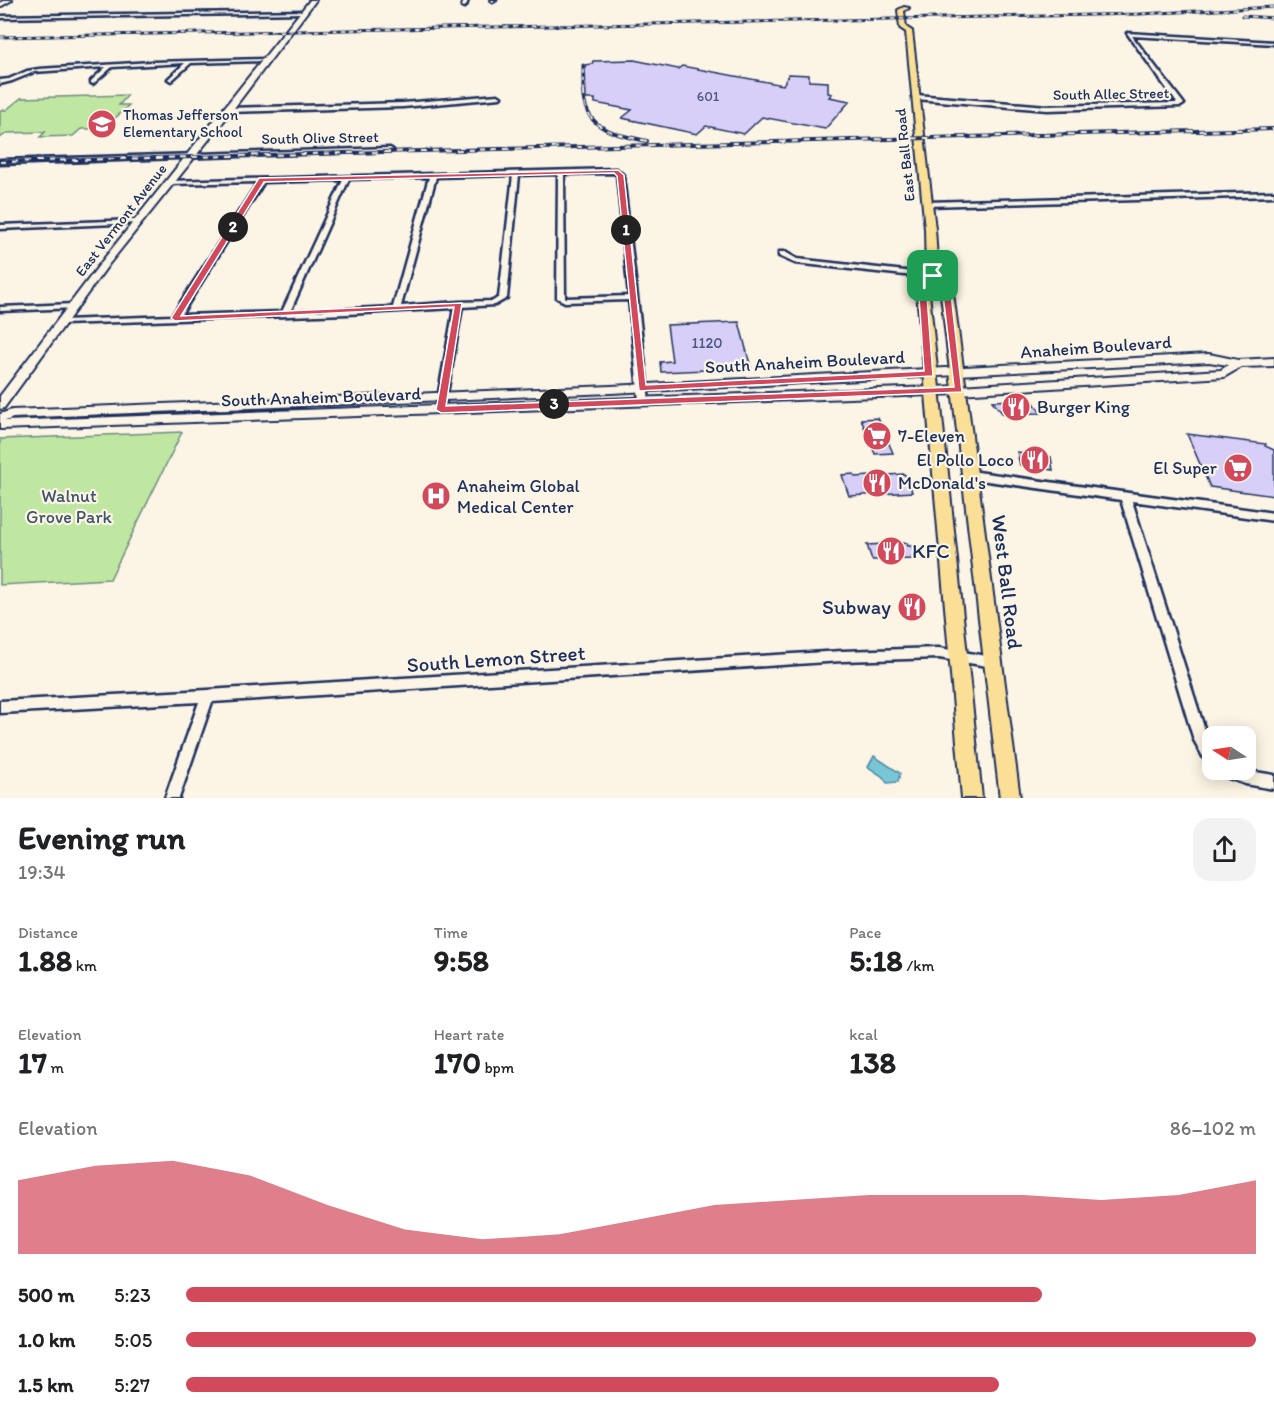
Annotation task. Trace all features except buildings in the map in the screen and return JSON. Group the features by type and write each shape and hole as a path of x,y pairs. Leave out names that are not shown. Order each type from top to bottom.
{"main road":[{"path":"0,5 9,0"},
{"name":"East Vermont Avenue","path":"0,405 137,222 313,0"},
{"name":"East Ball Road","path":"905,0 909,9 901,10 903,28 909,31 915,29 913,20"},
{"name":"East Ball Road","path":"909,31 933,276"},
{"name":"East Ball Road","path":"933,276 946,285 957,373"},
{"name":"East Ball Road","path":"929,374 922,282 933,276"},
{"name":"Anaheim Boulevard","path":"929,374 1209,358 1238,364 1274,362"},
{"name":"Anaheim Boulevard","path":"931,390 1224,373 1238,364"},
{"name":"West Ball Road","path":"957,373 1010,798"},
{"path":"929,374 972,798"},
{"name":"South Anaheim Boulevard","path":"0,418 12,414 441,403 480,408 929,374"},
{"name":"South Anaheim Boulevard","path":"0,425 441,403 528,393 643,395 931,390"},
{"path":"480,408 482,403 517,400 528,393"}],"street":[{"path":"464,6 466,0"},
{"path":"0,17 303,12"},
{"name":"South Allec Street","path":"916,97 1047,108 1181,104 1129,34 1274,43"},
{"path":"0,82 14,80 34,70 265,60"},
{"path":"171,79 189,62"},
{"path":"93,82 111,65"},
{"path":"228,110 404,105 498,97"},
{"name":"South Olive Street","path":"0,162 390,150"},
{"path":"170,182 616,171 620,175 643,395"},
{"path":"561,172 561,298 565,300 633,298"},
{"path":"63,322 285,314 499,301 503,298 516,175"},
{"path":"397,307 433,176"},
{"path":"285,314 347,178"},
{"path":"175,318 262,180"},
{"path":"927,204 1274,194"},
{"path":"0,227 137,222"},
{"path":"782,254 795,261 933,276"},
{"path":"441,403 459,304"},
{"path":"0,309 74,306"},
{"path":"970,475 1274,517"},
{"path":"1125,496 1202,742"},
{"name":"South Lemon Street","path":"0,707 842,656 931,652 993,662"},
{"path":"172,798 208,696"},
{"path":"1256,779 1274,782"}],"green space":[{"path":"128,95 119,105 129,105 111,122 99,123 93,129 81,129 73,136 40,137 45,132 7,133 0,138 0,110 6,110 21,98"},
{"name":"Walnut Grove Park","path":"182,432 110,579 0,585 0,439"}],"water":[{"path":"874,756 900,773 898,782 887,783 882,776 868,767"}],"railway":[{"path":"0,37 1140,14 1274,7"},
{"path":"1242,16 1274,18"},
{"path":"583,65 583,91"},
{"path":"583,91 585,104 595,122 613,132 647,141"},
{"path":"0,162 1274,129"}],"place":[{"name":"Thomas Jefferson Elementary School","path":"102,124"},
{"name":"Burger King","path":"1016,407"},
{"name":"7-Eleven","path":"877,436"},
{"name":"El Pollo Loco","path":"1035,460"},
{"name":"El Super","path":"1238,468"},
{"name":"McDonald's","path":"877,483"},
{"name":"Anaheim Global Medical Center","path":"436,496"},
{"name":"KFC","path":"891,551"},
{"name":"Subway","path":"912,607"}],"route":[{"path":"616,171 620,175 642,388 929,374 922,282 933,276 946,285 959,390 441,410 441,396 459,304 347,312 175,318 262,180 616,171"}]}
